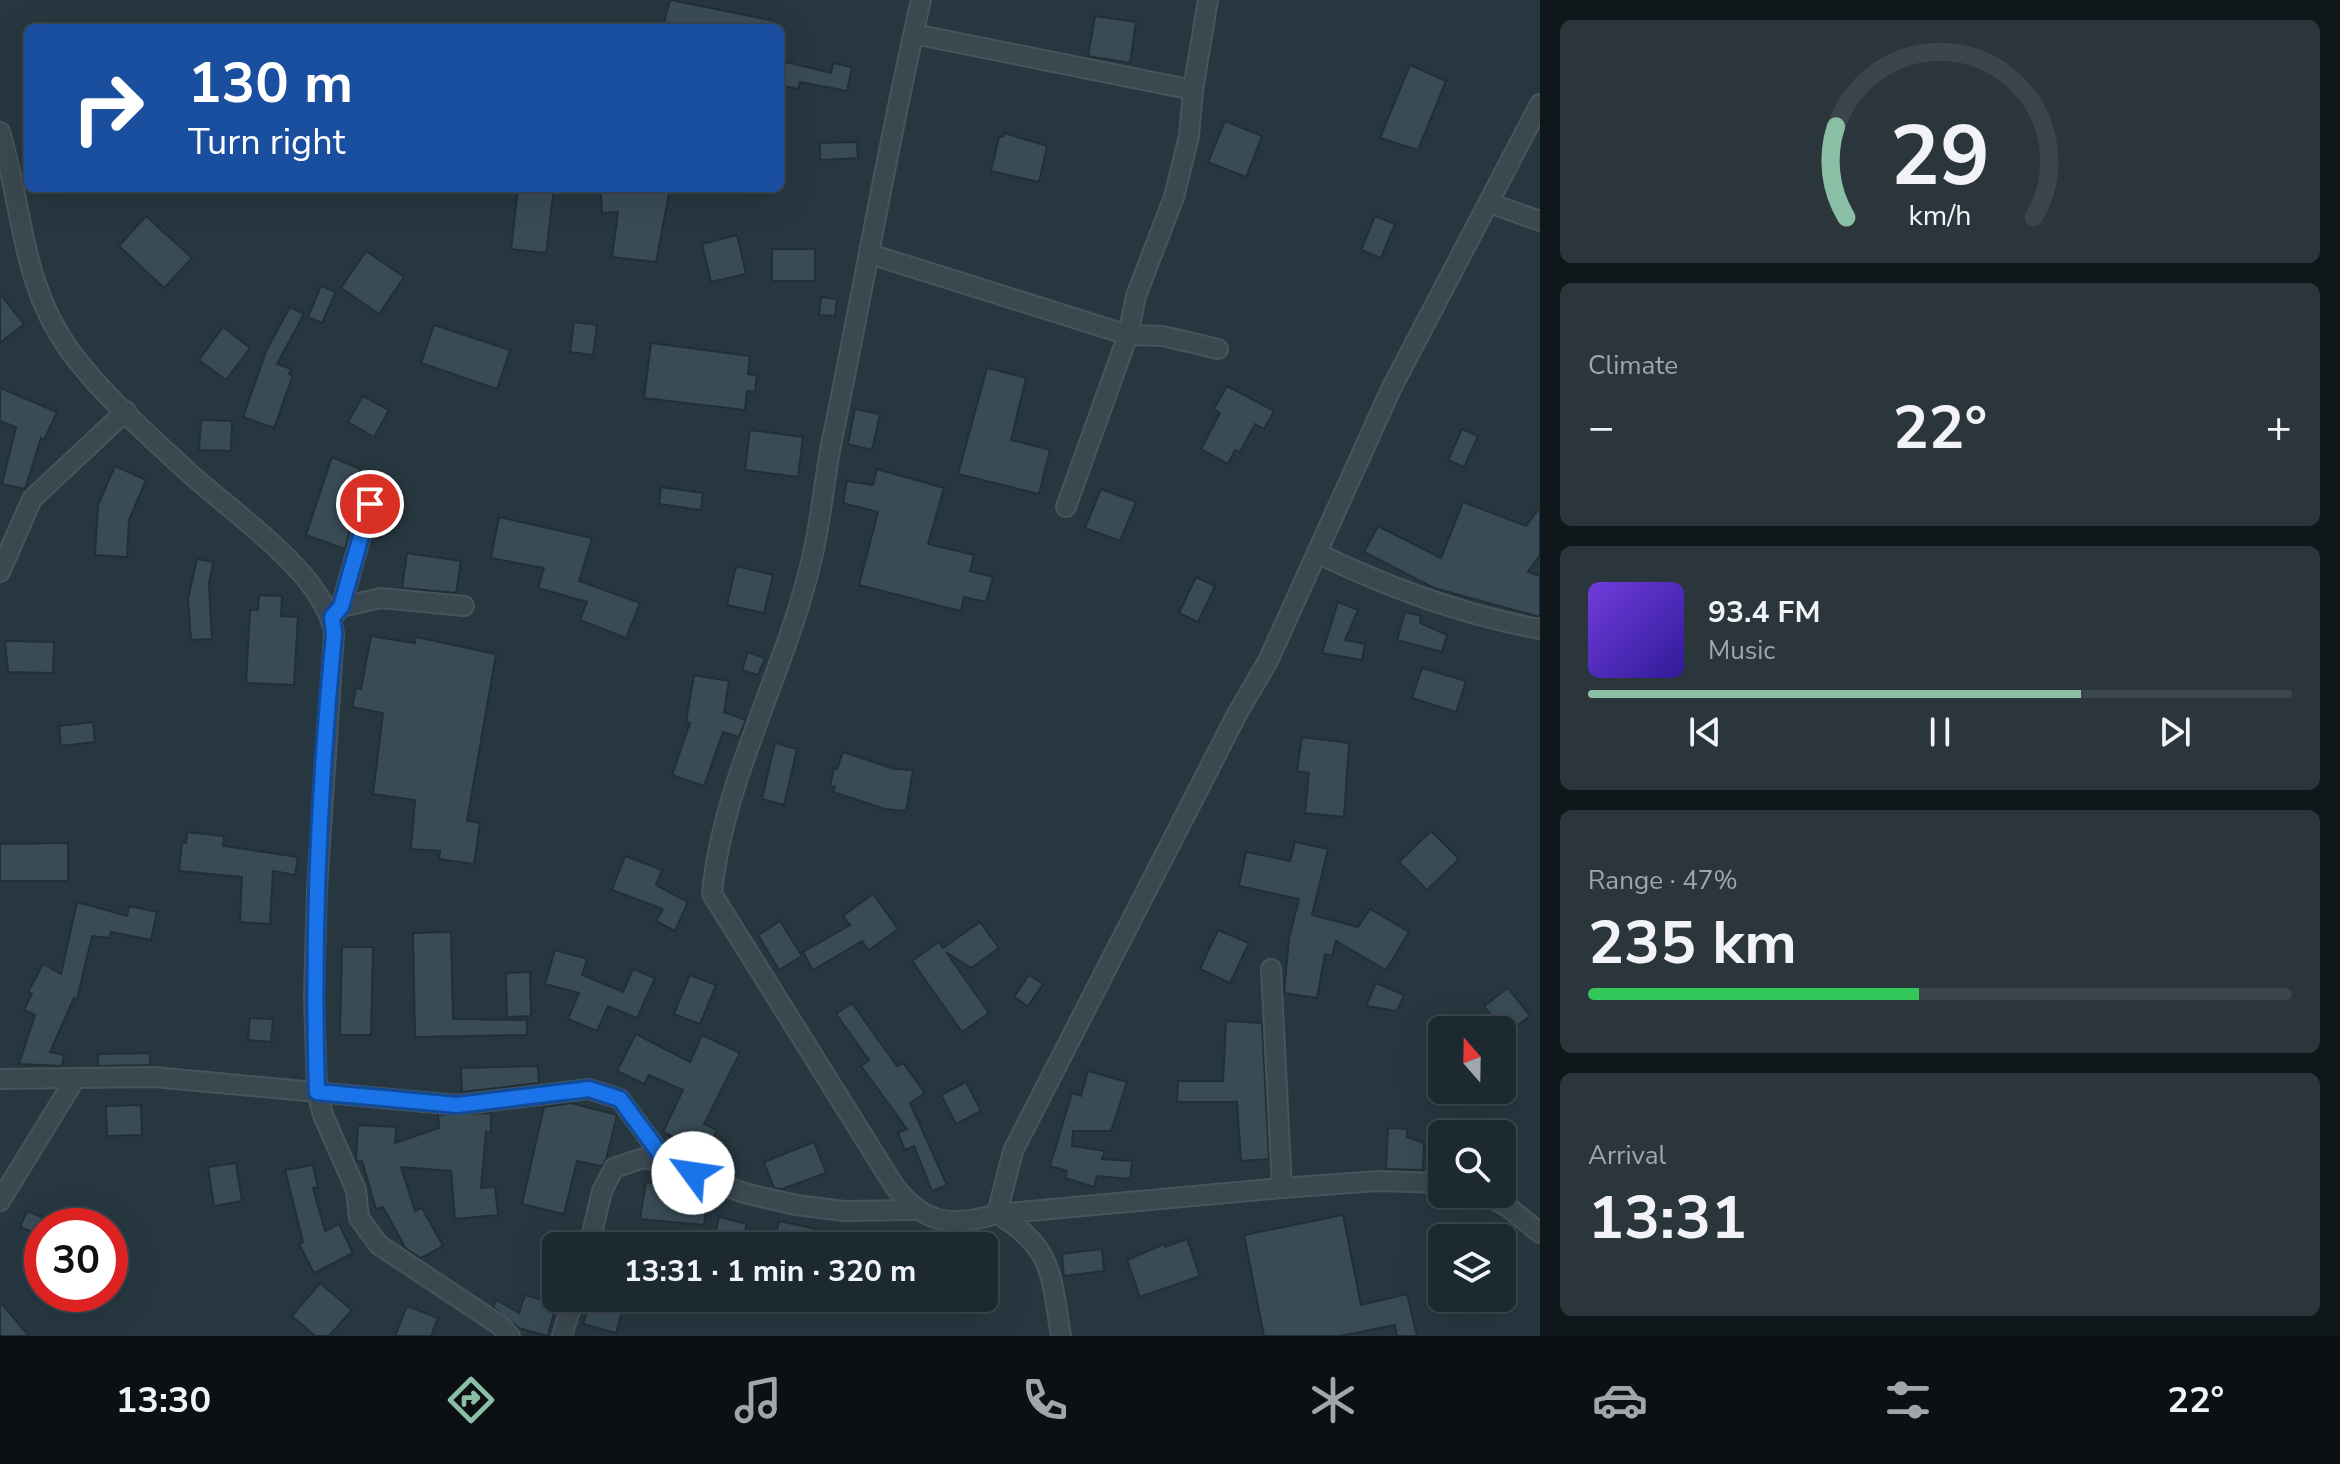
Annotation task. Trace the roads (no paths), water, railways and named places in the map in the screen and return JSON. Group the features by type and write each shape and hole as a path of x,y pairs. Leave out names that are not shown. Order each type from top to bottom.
{"street":[{"path":"913,1210 887,1176 712,894 716,857 729,811 794,624 813,557 921,0"},
{"path":"1066,507 1128,335 1136,296 1174,197 1189,136 1193,90 1208,0"},
{"path":"914,34 1193,90"},
{"path":"997,1214 1013,1151 1237,714 1268,661 1391,389 1540,104"},
{"path":"0,132 13,174 26,257 36,292 69,349 185,470 273,547 336,612"},
{"path":"1489,203 1540,221"},
{"path":"870,254 1128,335 1163,336 1218,349"},
{"path":"0,572 32,499 126,411"},
{"path":"370,504 336,612 334,634 316,919 317,1092 323,1115 356,1190 362,1228 379,1245 501,1326 510,1336"},
{"path":"1317,553 1396,588 1498,622 1540,629"},
{"path":"336,612 381,598 464,606"},
{"path":"1271,969 1282,1188"},
{"path":"0,1079 154,1077 457,1105 589,1089 620,1099 667,1163"},
{"path":"0,1201 75,1079"},
{"path":"592,1232 602,1191 614,1168 643,1158 667,1163 744,1193 796,1205 844,1211 913,1210 962,1225 997,1214 1282,1188 1378,1181 1428,1183"},
{"path":"1509,1208 1540,1233"},
{"path":"997,1214 1027,1232 1047,1263 1061,1336"},
{"path":"562,1336 570,1312"}]}
